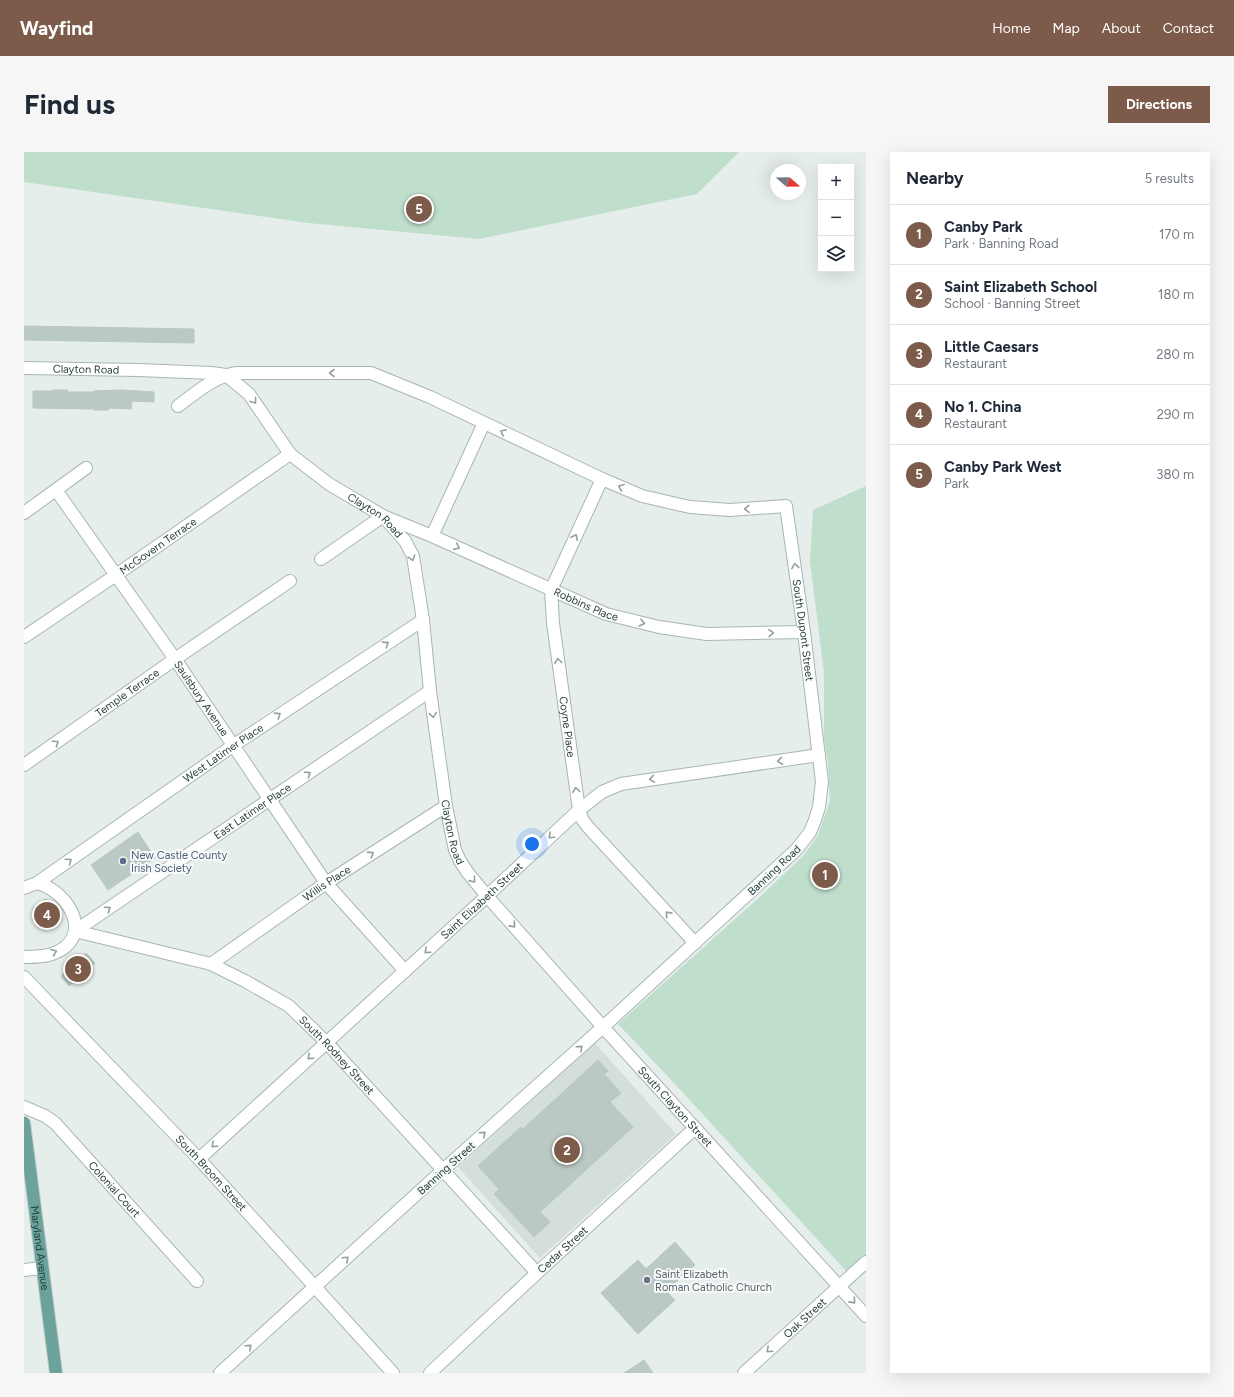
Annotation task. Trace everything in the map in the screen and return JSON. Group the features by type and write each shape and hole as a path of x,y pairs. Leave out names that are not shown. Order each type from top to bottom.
{"main road":[{"name":"Maryland Avenue","path":"24,1123 56,1373"}],"street":[{"name":"Clayton Road","path":"24,368 153,371 226,375 249,394 290,454 329,484 383,516 405,540 413,556 423,620 430,691 446,806 455,850 468,873 487,896"},
{"path":"178,406 209,384 226,375 238,373 371,373 430,397 602,479"},
{"path":"432,536 484,423"},
{"name":"McGovern Terrace","path":"24,637 290,454"},
{"path":"24,513 86,468"},
{"name":"South Dupont Street","path":"602,479 642,496 690,507 730,510 786,506 804,632 819,755"},
{"name":"Coyne Place","path":"602,479 551,590 553,623 579,810 582,819 588,827 695,943"},
{"name":"Saulsbury Avenue","path":"56,490 175,659 326,883 405,971"},
{"path":"321,559 383,516"},
{"name":"Robbins Place","path":"383,516 432,536 606,614 659,627 707,634 804,632"},
{"name":"Temple Terrace","path":"24,765 175,659 290,581"},
{"name":"West Latimer Place","path":"24,888 38,883 234,745 423,620"},
{"name":"East Latimer Place","path":"75,931 430,691"},
{"name":"Saint Elizabeth Street","path":"199,1159 579,810 602,792 621,784 819,755"},
{"name":"Banning Road","path":"695,943 796,850 807,837 815,820 821,795 822,782 819,755"},
{"name":"Willis Place","path":"211,964 326,883 446,806"},
{"path":"24,957 46,955 59,950 66,945 75,931 74,916 67,903 52,889 38,883"},
{"name":"South Clayton Street","path":"487,896 603,1027 866,1316"},
{"name":"South Rodney Street","path":"75,931 211,964 289,1006 326,1042 537,1273"},
{"name":"Banning Street","path":"220,1373 695,943"},
{"name":"South Broom Street","path":"24,976 199,1159 393,1373"},
{"name":"Colonial Court","path":"24,1107 45,1116 55,1123 197,1281"},
{"name":"Cedar Street","path":"430,1373 695,1128"},
{"name":"Oak Street","path":"744,1373 866,1262"},
{"path":"24,1270 42,1268"}],"shaded area":[{"path":"595,1043 676,1134 540,1258 458,1167"}],"green space":[{"path":"24,152 739,152 697,194 479,239 308,223 24,182"},
{"path":"866,486 866,1255 847,1272 618,1024 762,895 804,855 818,835 830,801 828,763 824,738 824,672 810,561 813,510"}],"building":[{"path":"24,326 194,329 194,343 24,340"},
{"path":"68,390 68,392 120,390 154,392 154,402 132,401 131,409 109,408 109,410 94,410 33,408 33,391"},
{"name":"New Castle County Irish Society","path":"138,832 155,858 108,890 91,865"},
{"path":"46,899 60,920 47,928 33,908"},
{"path":"86,953 95,963 69,986 61,976"},
{"path":"598,1060 608,1071 604,1074 621,1093 610,1102 633,1127 540,1212 550,1222 534,1237 494,1194 499,1189 478,1166 521,1127 523,1129"},
{"name":"Saint Elizabeth Roman Catholic Church","path":"675,1242 695,1265 666,1291 675,1300 638,1334 601,1293 638,1260 646,1269"},
{"path":"644,1360 653,1373 624,1373"}],"place":[{"name":"Canby Park West","path":"419,209"},
{"name":"New Castle County Irish Society","path":"123,861"},
{"name":"Canby Park","path":"825,875"},
{"name":"No 1. China","path":"47,915"},
{"name":"Little Caesars","path":"78,969"},
{"name":"Saint Elizabeth School","path":"567,1150"},
{"name":"Saint Elizabeth Roman Catholic Church","path":"647,1280"}]}
